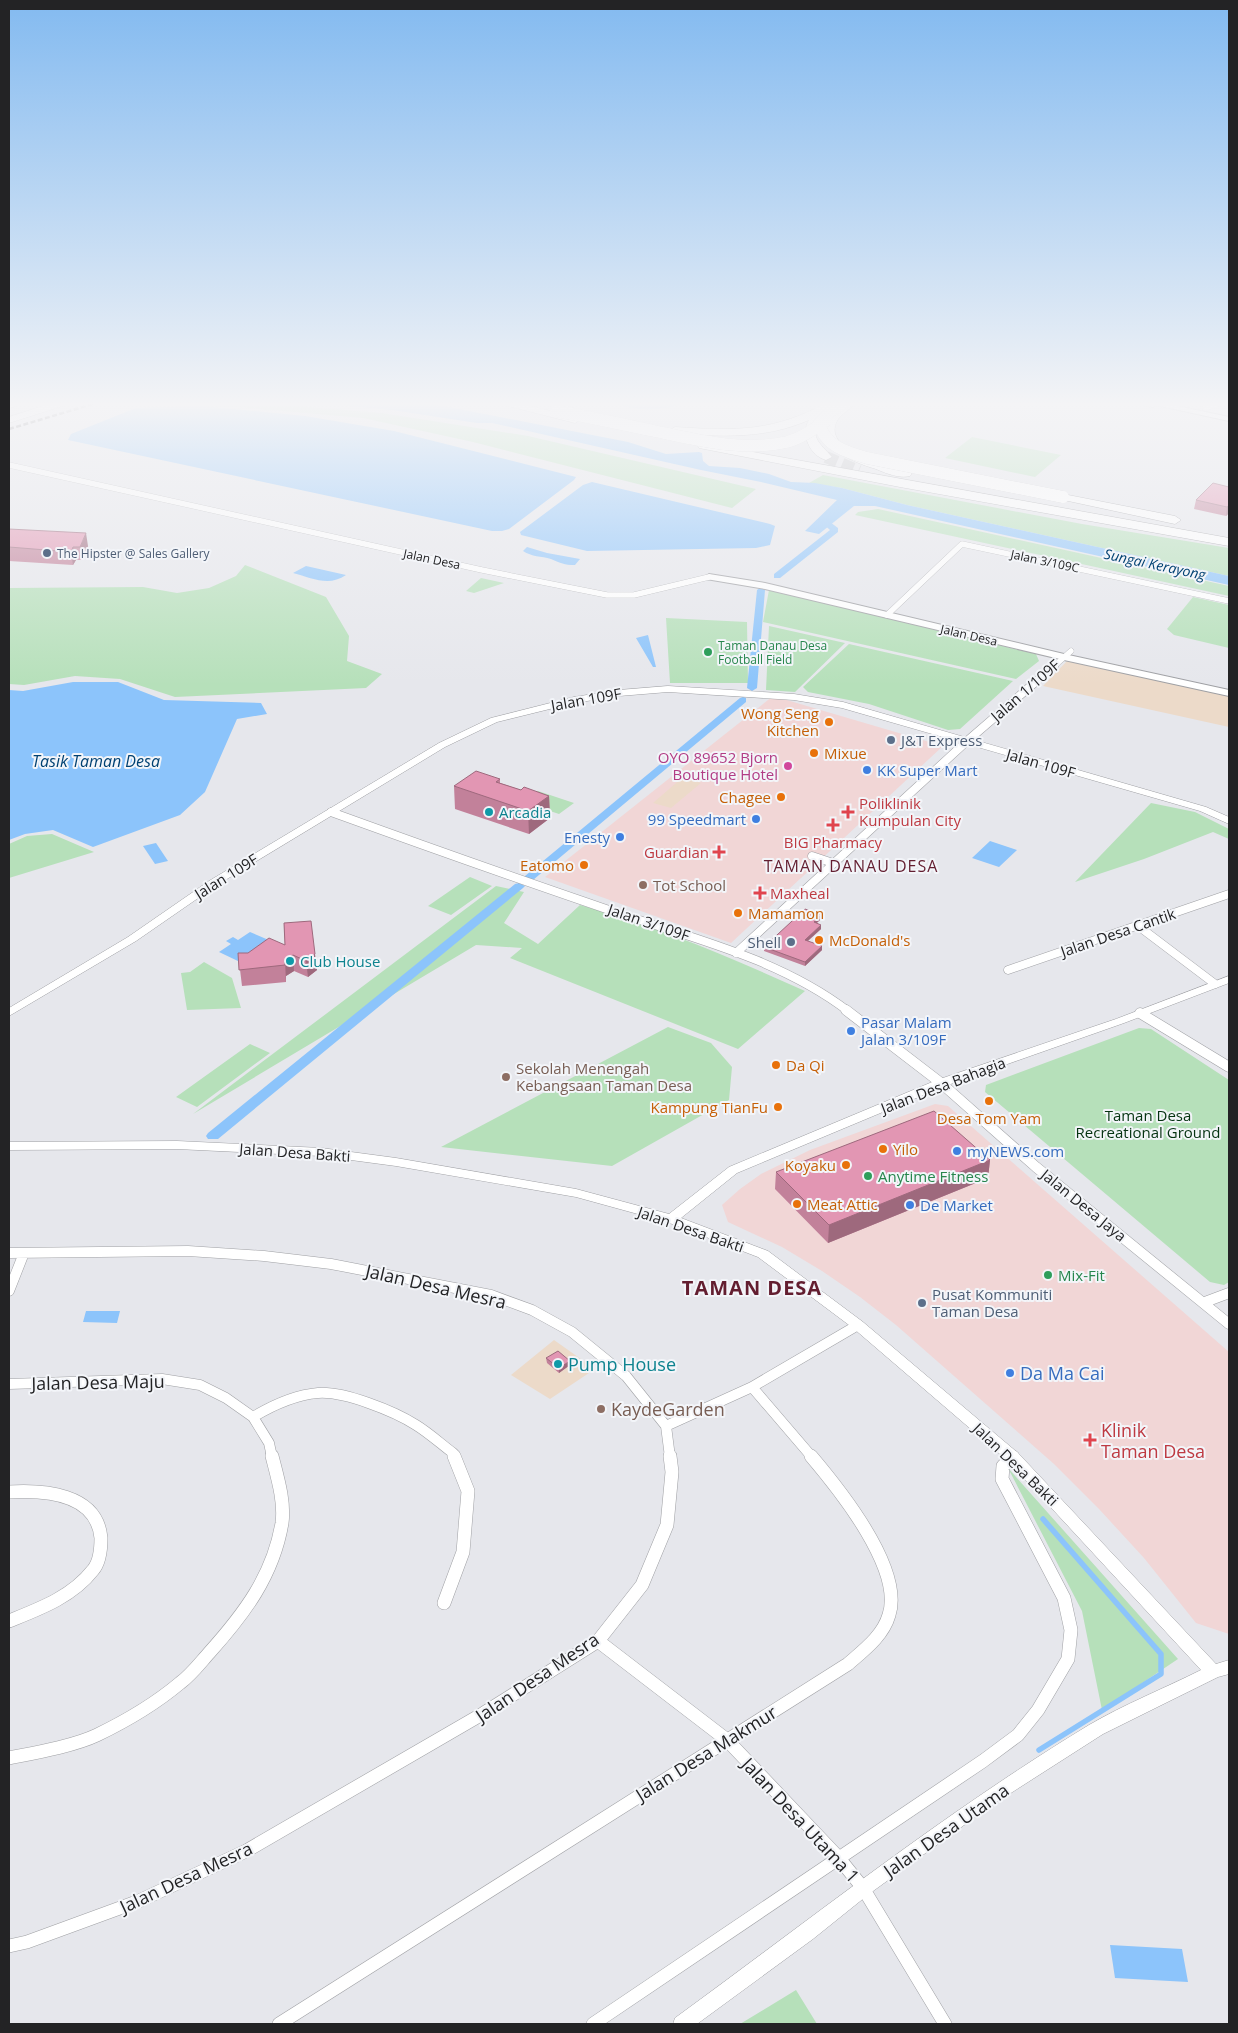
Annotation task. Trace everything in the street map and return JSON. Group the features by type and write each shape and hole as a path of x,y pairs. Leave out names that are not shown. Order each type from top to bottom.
{"highway":[{"path":"974,496 1227,537"},
{"path":"980,496 1015,503"},
{"path":"1010,496 1227,537"},
{"path":"1057,496 1183,522 1227,537"}],"main road":[{"name":"Jalan Desa","path":"709,577 765,586 889,613 1229,693"},
{"name":"Jalan Desa","path":"1067,654 1229,685"}],"street":[{"name":"Jalan Desa","path":"148,496 454,564 607,595 634,595 709,577"},
{"name":"Jalan 3/109C","path":"889,613 960,545 966,544 1229,601"},
{"name":"Jalan 1/109F","path":"736,952 966,742 1067,654"},
{"name":"Jalan 109F","path":"9,1014 132,939 213,883 442,745 494,720 574,700 668,688 794,696 843,705 1203,809 1229,821"},
{"name":"Jalan 3/109F","path":"331,812 497,872 736,952 796,978 833,1000 942,1083"},
{"path":"812,856 834,863"},
{"name":"Jalan Desa Cantik","path":"1008,970 1229,894"},
{"path":"1137,925 1214,984"},
{"name":"Jalan Desa Bahagia","path":"671,1219 733,1170 942,1083 1140,1013 1229,979"},
{"path":"1140,1013 1229,1067"},
{"name":"Jalan Desa Jaya","path":"942,1083 1036,1167 1205,1302 1229,1324"},
{"name":"Jalan Desa Bakti","path":"9,1146 177,1145 321,1152 469,1173 576,1193 671,1219 762,1254 858,1325 1013,1457 1221,1670"},
{"name":"Jalan Desa Mesra","path":"9,1253 188,1251 264,1256 331,1264 491,1295 532,1310 572,1332 626,1376 666,1426 672,1472 667,1525 642,1585 598,1641 484,1713 246,1851 139,1901 27,1942 9,1946"},
{"path":"9,1291 24,1253"},
{"path":"1205,1302 1229,1293"},
{"path":"666,1426 752,1387 858,1325"},
{"name":"Jalan Desa Maju","path":"9,1384 162,1378 200,1385 226,1398 253,1416 269,1443 279,1483 282,1521 274,1554 260,1586 239,1618 182,1682 148,1707 95,1736 39,1752 9,1758"},
{"name":"Jalan Desa Makmur","path":"279,2024 848,1664 873,1643 885,1623 891,1608 891,1589 885,1567 866,1531 829,1479 752,1387"},
{"path":"253,1416 275,1404 298,1397 319,1393 342,1396 370,1403 415,1424 453,1453 468,1492 464,1552 444,1602"},
{"path":"594,2024 838,1857 983,1761 1018,1735 1038,1710 1068,1659 1071,1630 1064,1598 1002,1479 1004,1466 1013,1457"},
{"path":"9,1492 33,1490 60,1494 82,1504 97,1520 102,1543 95,1568 71,1592 41,1609 9,1621"},
{"name":"Jalan Desa Utama 1","path":"598,1641 727,1740 838,1857 863,1888 945,2024"},
{"name":"Jalan Desa Utama","path":"682,2024 807,1933 863,1888 984,1802 1097,1729 1221,1670"}],"shaded area":[{"path":"1067,661 1229,695 1229,727 1043,686"},
{"path":"773,696 943,746 731,943 545,877"},
{"path":"683,777 701,783 671,808 653,803"},
{"path":"935,1104 948,1106 1229,1352 1229,1634 1196,1623 1144,1558 1054,1464 896,1325 822,1271 782,1247 728,1222 722,1205 761,1174 810,1150"},
{"path":"554,1340 595,1369 550,1399 511,1375"}],"green space":[{"path":"684,496 747,496 732,508"},
{"path":"872,496 933,496 1082,524 1229,548 1229,576"},
{"path":"878,509 1229,586 1229,596 855,515 858,512"},
{"path":"245,565 326,597 349,636 347,661 382,674 366,688 175,697 120,679 75,676 24,685 9,684 9,588 143,587 177,593 209,588 236,576"},
{"path":"481,578 504,583 474,593 466,591"},
{"path":"769,590 1036,654 1039,661 1016,679 763,622"},
{"path":"1193,597 1229,605 1229,648 1174,635 1167,629"},
{"name":"Taman Danau Desa Football Field","path":"666,618 747,622 748,683 670,683"},
{"path":"769,626 845,643 795,692 766,690"},
{"path":"849,644 1013,681 960,729 948,730 869,704 808,692 803,687"},
{"path":"538,791 574,803 559,814 523,802"},
{"path":"1151,803 1195,812 1229,829 1229,839 1213,832 1144,859 1075,882"},
{"path":"52,834 94,852 9,878 9,844 27,836"},
{"path":"470,877 492,886 451,915 428,906"},
{"path":"496,886 524,892 504,923 538,944 580,905 666,933 805,991 738,1049 510,958 522,948 476,945 193,1114"},
{"path":"204,962 232,978 241,1008 187,1010 181,973 190,972"},
{"path":"668,1027 711,1043 732,1067 729,1100 612,1166 441,1147"},
{"name":"Taman Desa Recreational Ground","path":"1139,1028 1151,1029 1229,1080 1229,1282 1224,1285 1210,1282 985,1092 986,1085"},
{"path":"250,1044 270,1053 197,1107 176,1097"},
{"path":"1008,1468 1178,1659 1102,1710 1082,1611"},
{"path":"796,1990 817,2024 740,2024"}],"water":[{"path":"328,496 553,496 509,529 492,531"},
{"path":"568,496 651,496 775,526 770,545 756,548 587,551 521,535 520,532"},
{"name":"Sungai Kerayong","path":"820,496 872,496 1229,576 1229,585 875,506 854,506 819,534 805,531 837,500"},
{"path":"527,547 580,559 575,565 565,564 526,553 523,551"},
{"path":"306,566 346,575 340,579 327,581 293,573"},
{"path":"648,635 656,667 653,667 636,638"},
{"name":"Tasik Taman Desa","path":"73,682 118,682 164,700 261,703 267,714 237,719 205,792 180,815 93,847 53,830 25,834 9,840 9,690 23,691"},
{"path":"990,841 1017,850 999,867 972,858"},
{"path":"156,843 168,861 155,864 143,846"},
{"path":"250,932 271,941 240,962 219,952 231,944 226,941 233,937 238,940"},
{"path":"86,1311 120,1311 117,1323 83,1322"},
{"path":"1110,1945 1182,1949 1188,1982 1115,1978"}],"building":[{"path":"1200,496 1229,496 1229,505 1227,507 1196,500"},
{"path":"9,529 86,533 80,547 73,547 71,552 9,547"},
{"path":"476,771 500,779 496,782 521,790 524,787 549,796 528,811 454,786"},
{"name":"Shell","path":"805,909 821,915 814,922 821,925 805,940 822,946 805,962 764,947"},
{"path":"311,921 315,954 306,961 293,955 285,960 285,965 239,970 238,953 248,953 269,938 285,945 284,923"},
{"path":"934,1111 990,1160 829,1225 776,1172"},
{"path":"558,1351 570,1361 559,1368 546,1358"}],"waterway":[{"path":"777,576 835,530 825,522 833,515"},
{"path":"752,688 761,590"},
{"path":"529,878 743,700"},
{"path":"213,1136 519,886"},
{"path":"1039,1750 1161,1674 1161,1654 1043,1519"}],"place":[{"name":"The Hipster @ Sales Gallery","path":"47,553"},
{"name":"Taman Danau Desa Football Field","path":"708,652"},
{"name":"Wong Seng Kitchen","path":"829,722"},
{"name":"J&T Express","path":"891,740"},
{"name":"Mixue","path":"814,753"},
{"name":"OYO 89652 Bjorn Boutique Hotel","path":"788,766"},
{"name":"KK Super Mart","path":"867,770"},
{"name":"Chagee","path":"781,797"},
{"name":"Arcadia","path":"489,812"},
{"name":"Poliklinik Kumpulan City","path":"848,812"},
{"name":"99 Speedmart","path":"756,819"},
{"name":"BIG Pharmacy","path":"833,825"},
{"name":"Enesty","path":"620,837"},
{"name":"Guardian","path":"719,852"},
{"name":"Eatomo","path":"584,865"},
{"name":"Tot School","path":"643,885"},
{"name":"Maxheal","path":"760,893"},
{"name":"Mamamon","path":"738,913"},
{"name":"McDonald's","path":"819,940"},
{"name":"Shell","path":"791,942"},
{"name":"Club House","path":"290,961"},
{"name":"Pasar Malam Jalan 3/109F","path":"851,1031"},
{"name":"Da Qi","path":"776,1065"},
{"name":"Sekolah Menengah Kebangsaan Taman Desa","path":"506,1077"},
{"name":"Desa Tom Yam","path":"989,1101"},
{"name":"Kampung TianFu","path":"778,1107"},
{"name":"Yilo","path":"883,1149"},
{"name":"myNEWS.com","path":"957,1151"},
{"name":"Koyaku","path":"846,1165"},
{"name":"Anytime Fitness","path":"868,1176"},
{"name":"Meat Attic","path":"797,1204"},
{"name":"De Market","path":"910,1205"},
{"name":"Mix-Fit","path":"1048,1275"},
{"name":"Pusat Kommuniti Taman Desa","path":"922,1303"},
{"name":"Pump House","path":"558,1364"},
{"name":"Da Ma Cai","path":"1010,1373"},
{"name":"KaydeGarden","path":"601,1409"},
{"name":"Klinik Taman Desa","path":"1090,1440"}],"district":[{"name":"TAMAN DANAU DESA","path":"851,866"},
{"name":"TAMAN DESA","path":"752,1287"}]}
